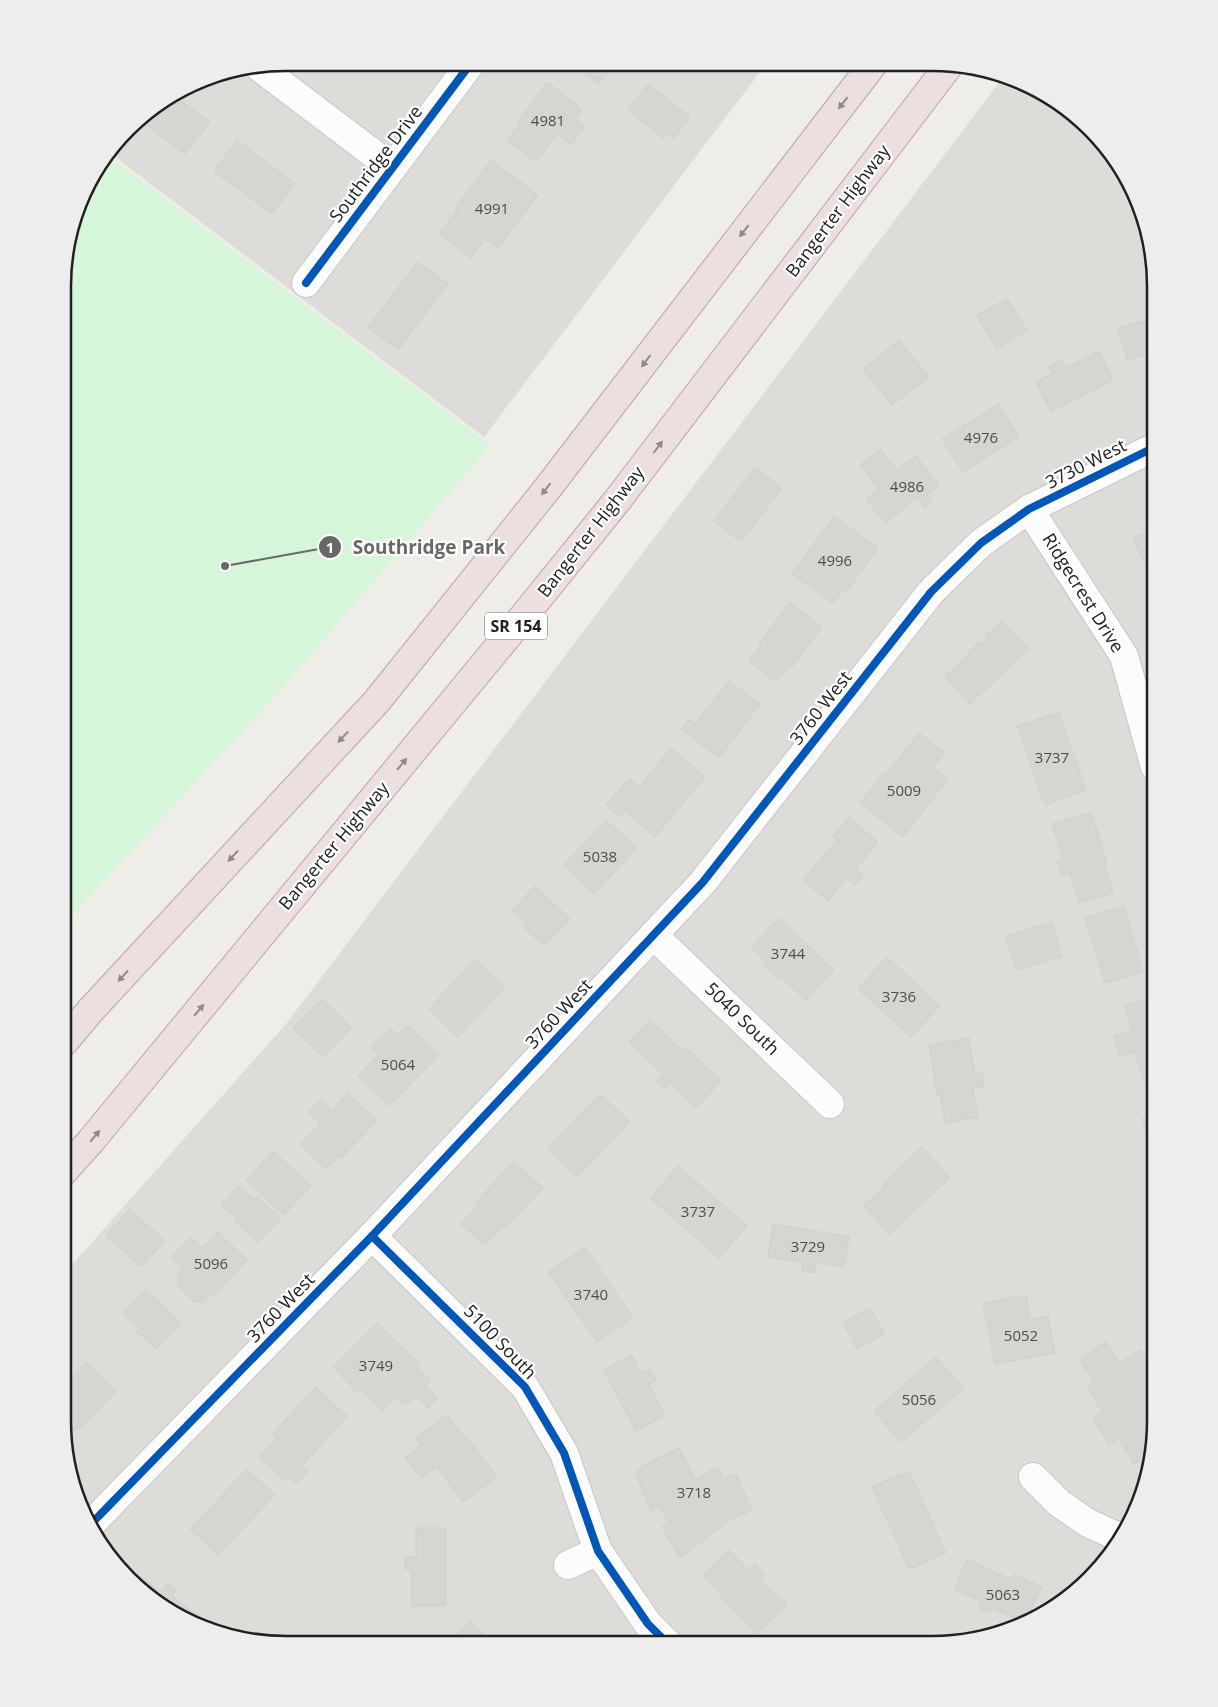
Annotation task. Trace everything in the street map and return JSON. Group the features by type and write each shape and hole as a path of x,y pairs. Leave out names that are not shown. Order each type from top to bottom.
{"highway":[{"path":"71,1034 376,701 564,466 868,71"},
{"name":"Bangerter Highway","path":"71,1163 513,630 610,510 944,72"},
{"path":"71,1029 90,1011"}],"street":[{"name":"Southridge Drive","path":"306,283 465,71"},
{"path":"266,72 391,168"},
{"name":"3730 West","path":"1029,509 1147,451"},
{"name":"Ridgecrest Drive","path":"1029,509 1124,656 1147,738"},
{"name":"3760 West","path":"96,1520 372,1236 703,882 931,592 981,543 1029,509"},
{"name":"5040 South","path":"653,935 830,1104"},
{"name":"5100 South","path":"372,1236 525,1387 564,1453 598,1551 648,1624 660,1636"},
{"path":"1033,1478 1059,1503 1088,1523 1114,1535"},
{"path":"568,1565 598,1551"}],"shaded area":[{"path":"286,71 761,71 484,437 115,157 116,155 134,134 155,116 191,93 217,83 258,73"},
{"path":"999,82 1027,93 1039,100 1063,116 1084,134 1102,155 1125,191 1143,244 1147,286 1147,1421 1143,1463 1125,1516 1102,1552 1084,1573 1063,1591 1027,1614 974,1632 932,1636 286,1636 244,1632 217,1624 191,1614 155,1591 134,1573 116,1552 100,1528 83,1490 75,1463 71,1421 71,1266 286,1024"}],"green space":[{"path":"113,160 490,445 284,686 71,916 71,286 75,244 83,217 93,191"}],"building":[{"path":"581,71 608,71 599,84"},
{"path":"547,82 582,109 575,119 585,126 571,145 557,134 536,162 507,140"},
{"path":"648,84 690,117 674,138 667,132 663,138 628,110"},
{"path":"180,100 210,122 185,154 145,125"},
{"path":"237,140 295,184 272,214 214,171"},
{"path":"491,160 538,195 498,248 485,239 471,258 439,234 457,210 455,208"},
{"path":"418,262 448,284 398,350 368,327"},
{"path":"1007,298 1027,331 997,349 977,316"},
{"path":"1147,320 1147,354 1127,360 1118,328"},
{"path":"899,340 929,377 892,405 863,369"},
{"path":"1099,351 1113,380 1051,412 1036,382 1053,373 1049,366 1062,360 1066,368"},
{"path":"999,404 1019,437 963,472 942,439"},
{"path":"880,449 897,470 916,456 939,485 927,495 932,502 925,508 917,498 885,523 866,499 879,489 860,465"},
{"path":"755,467 782,488 741,542 714,521"},
{"path":"834,516 878,548 847,591 844,589 833,603 792,574"},
{"path":"1147,532 1147,569 1133,538"},
{"path":"790,602 822,627 792,667 789,665 776,682 749,661"},
{"path":"1002,621 1029,649 970,704 945,677 979,642 981,644 987,638 985,636"},
{"path":"729,681 760,704 719,758 681,729 689,720 695,724"},
{"path":"1059,712 1086,790 1045,805 1017,726"},
{"path":"919,733 945,753 933,767 948,779 903,837 860,803"},
{"path":"671,748 705,777 655,837 625,811 620,817 606,805 629,778 639,787"},
{"path":"1091,812 1107,863 1104,863 1113,893 1079,903 1070,873 1062,876 1057,861 1063,859 1052,824"},
{"path":"849,817 878,842 856,869 863,875 855,885 847,878 828,901 803,880 837,840 833,836"},
{"path":"606,820 637,848 594,894 564,865"},
{"path":"535,886 570,919 544,946 525,928 527,925 512,910"},
{"path":"1124,906 1143,972 1105,983 1085,918"},
{"path":"779,918 834,970 806,1000 782,978 780,980 763,963 766,961 751,947"},
{"path":"1052,922 1062,957 1016,970 1006,936"},
{"path":"887,957 940,1006 911,1037 858,989"},
{"path":"475,959 505,987 458,1037 429,1009"},
{"path":"322,999 352,1028 323,1057 293,1028"},
{"path":"1147,999 1147,1081 1144,1082 1135,1052 1120,1057 1114,1036 1132,1031 1124,1006"},
{"path":"650,1020 683,1051 686,1047 721,1081 696,1108 670,1083 664,1089 656,1081 663,1074 629,1042"},
{"path":"408,1025 439,1055 389,1106 358,1076 378,1055 371,1047 390,1028 398,1035"},
{"path":"969,1038 975,1074 982,1072 984,1087 973,1088 978,1117 945,1123 940,1095 937,1095 929,1045"},
{"path":"348,1093 377,1121 340,1159 338,1157 326,1169 300,1144 320,1124 308,1112 321,1099 332,1110"},
{"path":"600,1094 630,1122 577,1177 548,1148"},
{"path":"1147,1117 1147,1135 1142,1119"},
{"path":"922,1147 950,1177 890,1234 863,1206"},
{"path":"273,1151 311,1186 284,1215 246,1180"},
{"path":"514,1161 543,1188 505,1228 503,1226 485,1245 461,1224 479,1205 476,1202"},
{"path":"678,1166 747,1226 719,1258 650,1198"},
{"path":"239,1186 255,1200 257,1197 281,1219 258,1242 221,1205"},
{"path":"130,1209 165,1241 141,1267 106,1235"},
{"path":"773,1224 849,1237 844,1267 816,1262 815,1273 802,1271 803,1262 768,1257"},
{"path":"218,1232 247,1260 214,1296 212,1294 204,1302 194,1302 178,1286 178,1274 183,1269 171,1257 191,1237 203,1248"},
{"path":"585,1247 633,1318 597,1342 548,1272"},
{"path":"146,1289 181,1323 156,1349 136,1331 139,1328 123,1313"},
{"path":"1026,1295 1030,1319 1048,1316 1055,1353 995,1364 983,1303"},
{"path":"870,1308 884,1334 857,1349 843,1323"},
{"path":"377,1323 420,1365 417,1368 431,1381 426,1386 438,1398 428,1408 416,1396 405,1406 395,1397 382,1411 360,1389 357,1392 333,1367"},
{"path":"1106,1342 1120,1363 1141,1350 1147,1359 1145,1449 1144,1458 1134,1464 1119,1439 1109,1445 1093,1418 1102,1412 1087,1387 1094,1382 1079,1359"},
{"path":"632,1355 641,1373 650,1369 656,1380 649,1384 665,1415 636,1431 604,1370"},
{"path":"936,1357 964,1388 901,1442 874,1411"},
{"path":"86,1362 116,1391 82,1427 72,1431 71,1421 71,1378"},
{"path":"316,1387 347,1416 302,1466 308,1471 296,1484 289,1477 285,1481 259,1457 277,1438 273,1433"},
{"path":"447,1415 465,1438 467,1437 497,1477 463,1502 437,1467 421,1478 405,1458 421,1445 415,1438"},
{"path":"679,1448 695,1479 717,1467 724,1479 736,1474 752,1510 730,1520 680,1558 662,1527 668,1522 660,1507 651,1511 635,1472 642,1469 641,1467"},
{"path":"247,1469 275,1495 218,1555 190,1529"},
{"path":"909,1471 946,1553 909,1569 872,1487"},
{"path":"416,1528 446,1528 446,1606 412,1606 412,1569 405,1569 405,1557 416,1557"},
{"path":"729,1550 749,1570 755,1564 765,1575 760,1579 787,1605 757,1634 720,1596 722,1594 703,1575"},
{"path":"967,1559 1012,1580 1015,1574 1042,1587 1030,1612 1015,1619 992,1608 989,1613 979,1609 982,1602 954,1589"},
{"path":"136,1575 161,1592 168,1583 177,1590 172,1596 202,1618 179,1607 155,1591"},
{"path":"469,1621 486,1636 455,1636"}],"cycle path":[{"path":"306,283 465,71"},
{"path":"95,1520 372,1236 703,882 931,592 981,543 1029,509 1147,451"},
{"path":"372,1236 525,1387 564,1453 598,1551 648,1624 660,1636"}],"place":[{"name":"Southridge Park","path":"225,566"}]}
